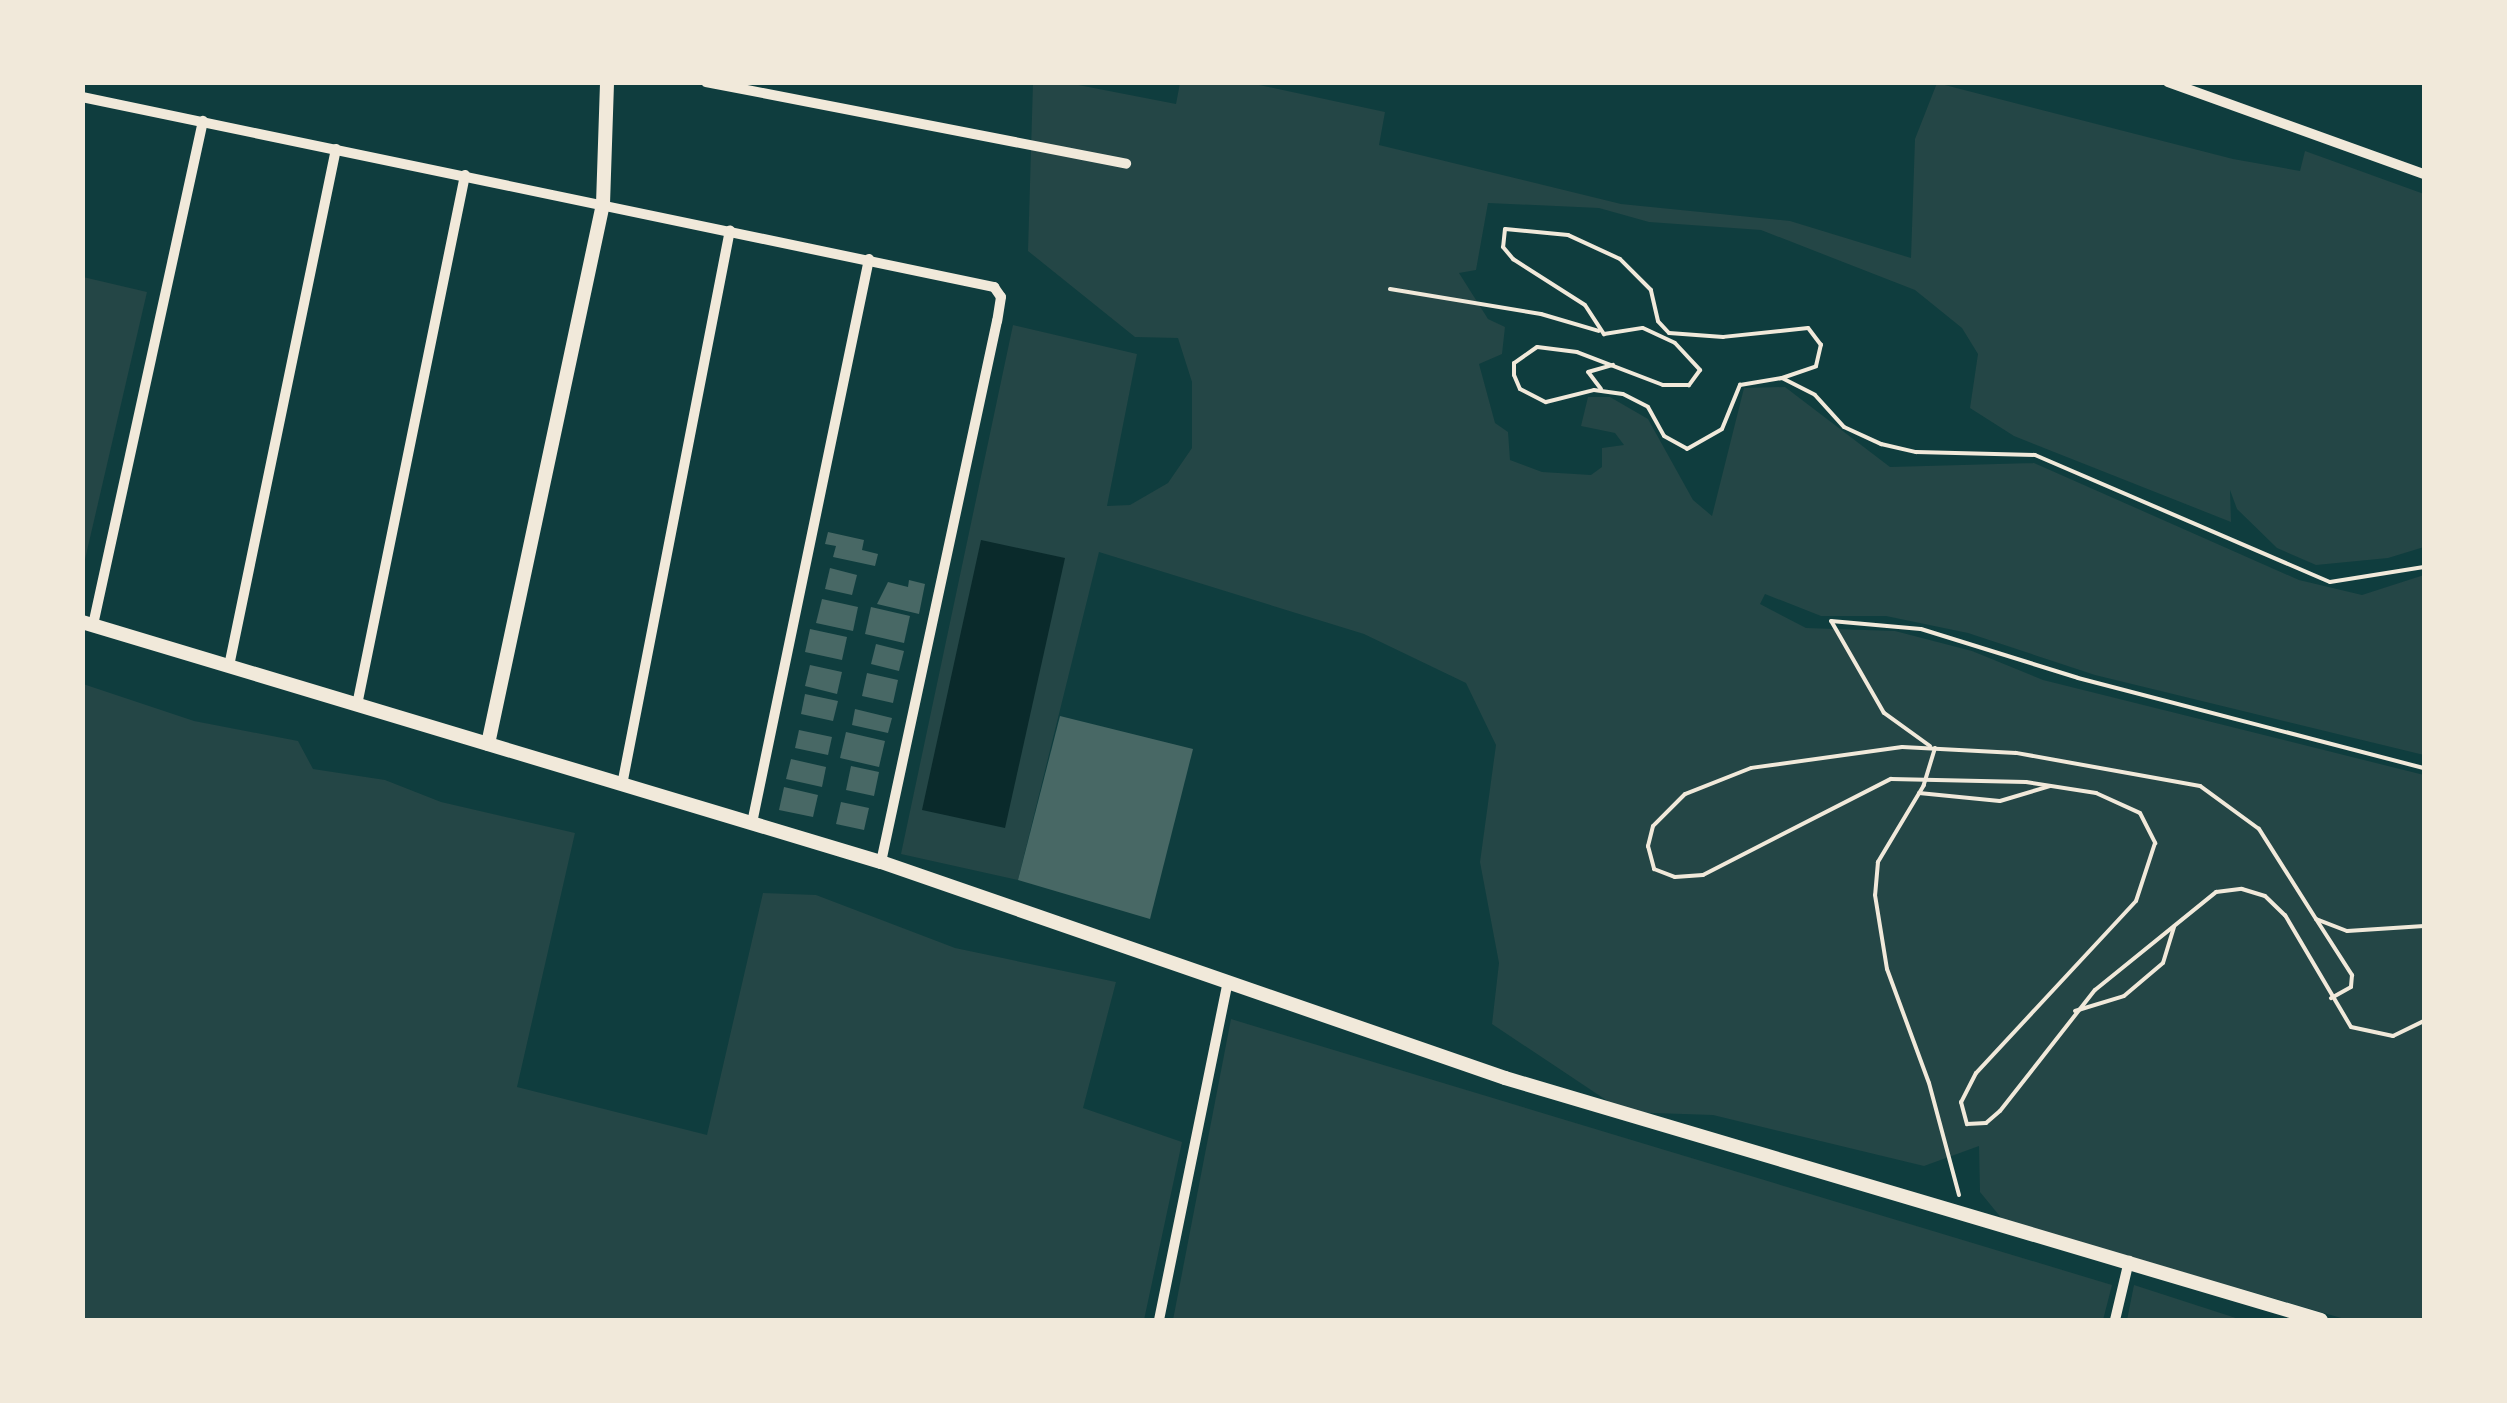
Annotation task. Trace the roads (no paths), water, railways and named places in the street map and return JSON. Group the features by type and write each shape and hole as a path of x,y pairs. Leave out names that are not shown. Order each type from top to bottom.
{"street":[{"path":"488,744 603,204 607,82"},
{"path":"706,82 1126,164"},
{"path":"2168,82 2424,174"},
{"path":"82,96 985,282 1001,297 882,862"},
{"path":"203,121 88,624 882,862 1505,1078 2321,1320"},
{"path":"229,666 336,149"},
{"path":"357,705 466,176"},
{"path":"622,784 730,230"},
{"path":"752,823 869,258"},
{"path":"1160,1320 1228,980"},
{"path":"2115,1320 2129,1261"}]}
